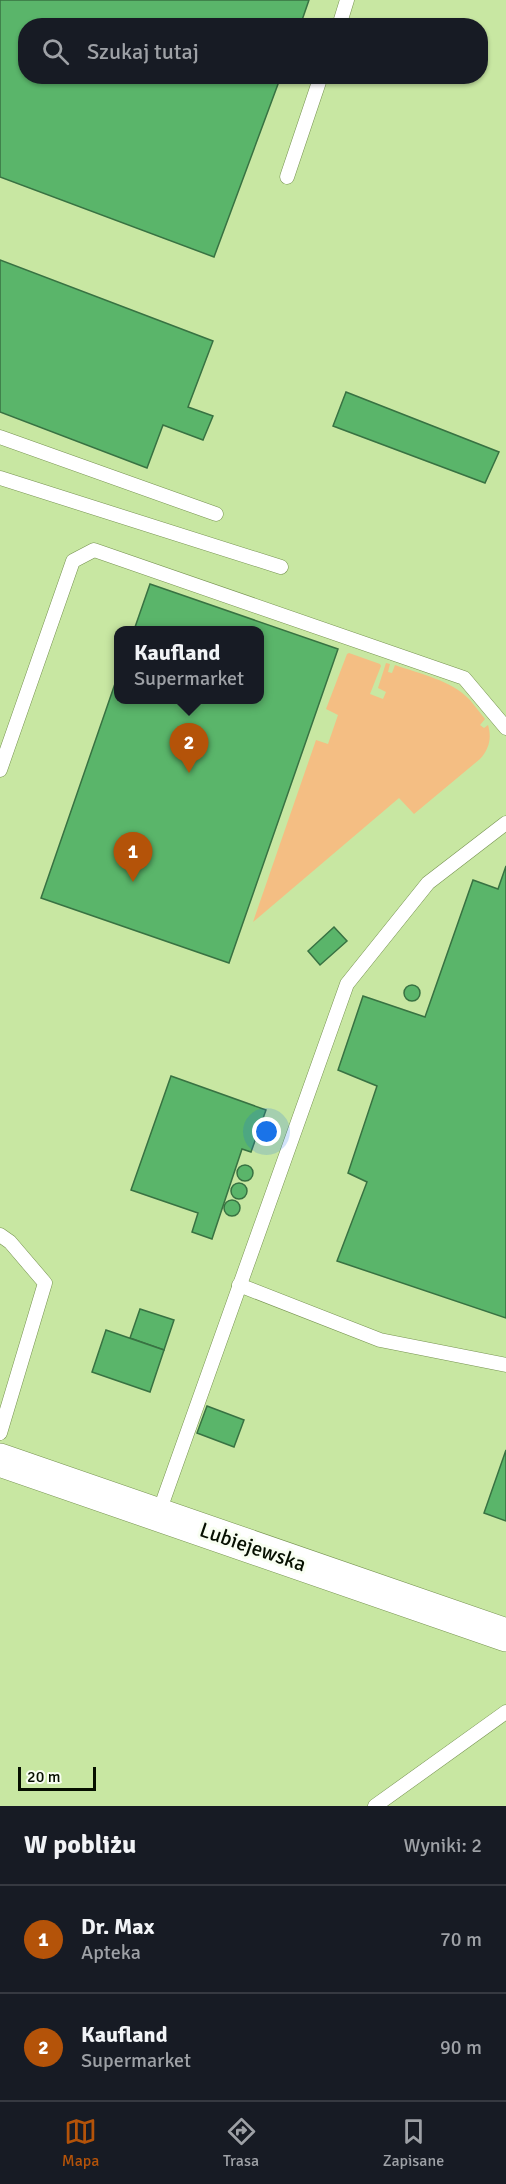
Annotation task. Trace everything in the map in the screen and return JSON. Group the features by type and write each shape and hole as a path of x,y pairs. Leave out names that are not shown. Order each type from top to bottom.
{"main road":[{"name":"Lubiejewska","path":"0,1460 506,1635"}],"lane":[{"path":"341,18 347,0"},
{"path":"286,177 318,84"},
{"path":"0,437 216,514"},
{"path":"0,478 281,567"},
{"path":"0,770 73,561 94,550 464,678 506,728"},
{"path":"158,1515 346,984 428,883 506,823"},
{"path":"0,1235 10,1242 45,1282 0,1433"},
{"path":"239,1285 380,1340 506,1365"},
{"path":"375,1806 506,1712"}],"shaded area":[{"path":"349,653 380,664 370,694 383,699 386,692 378,688 386,663 390,664 388,672 392,673 395,665 454,687 470,700 485,719 480,725 484,728 488,725 490,739 488,747 480,759 414,814 399,798 253,922 316,740 328,744 338,715 326,709"}],"building":[{"path":"0,0 309,0 303,18 18,18 18,84 278,84 214,257 0,177"},
{"path":"0,260 213,341 188,407 213,416 203,440 163,425 147,468 0,412"},
{"path":"346,392 499,452 485,483 333,426"},
{"path":"150,584 338,649 229,963 41,898 114,687 114,704 264,704 264,626 135,626"},
{"path":"506,866 506,1318 337,1261 367,1182 348,1173 377,1086 338,1070 363,996 425,1017 473,880 498,889"},
{"path":"334,927 347,941 320,965 308,951"},
{"path":"412,985 420,993 412,1001 404,993"},
{"path":"171,1076 266,1110 251,1152 242,1149 212,1239 192,1232 198,1213 131,1190"},
{"path":"245,1165 253,1173 245,1181 237,1173"},
{"path":"239,1183 247,1191 239,1199 231,1191"},
{"path":"232,1200 240,1208 232,1216 224,1208"},
{"path":"140,1309 174,1320 164,1350 130,1338"},
{"path":"106,1330 164,1350 150,1392 92,1372"},
{"path":"207,1406 244,1420 234,1447 197,1433"},
{"path":"506,1450 506,1521 484,1513"}],"place":[{"name":"Kaufland","path":"189,773"},
{"name":"Dr. Max","path":"133,882"}]}
